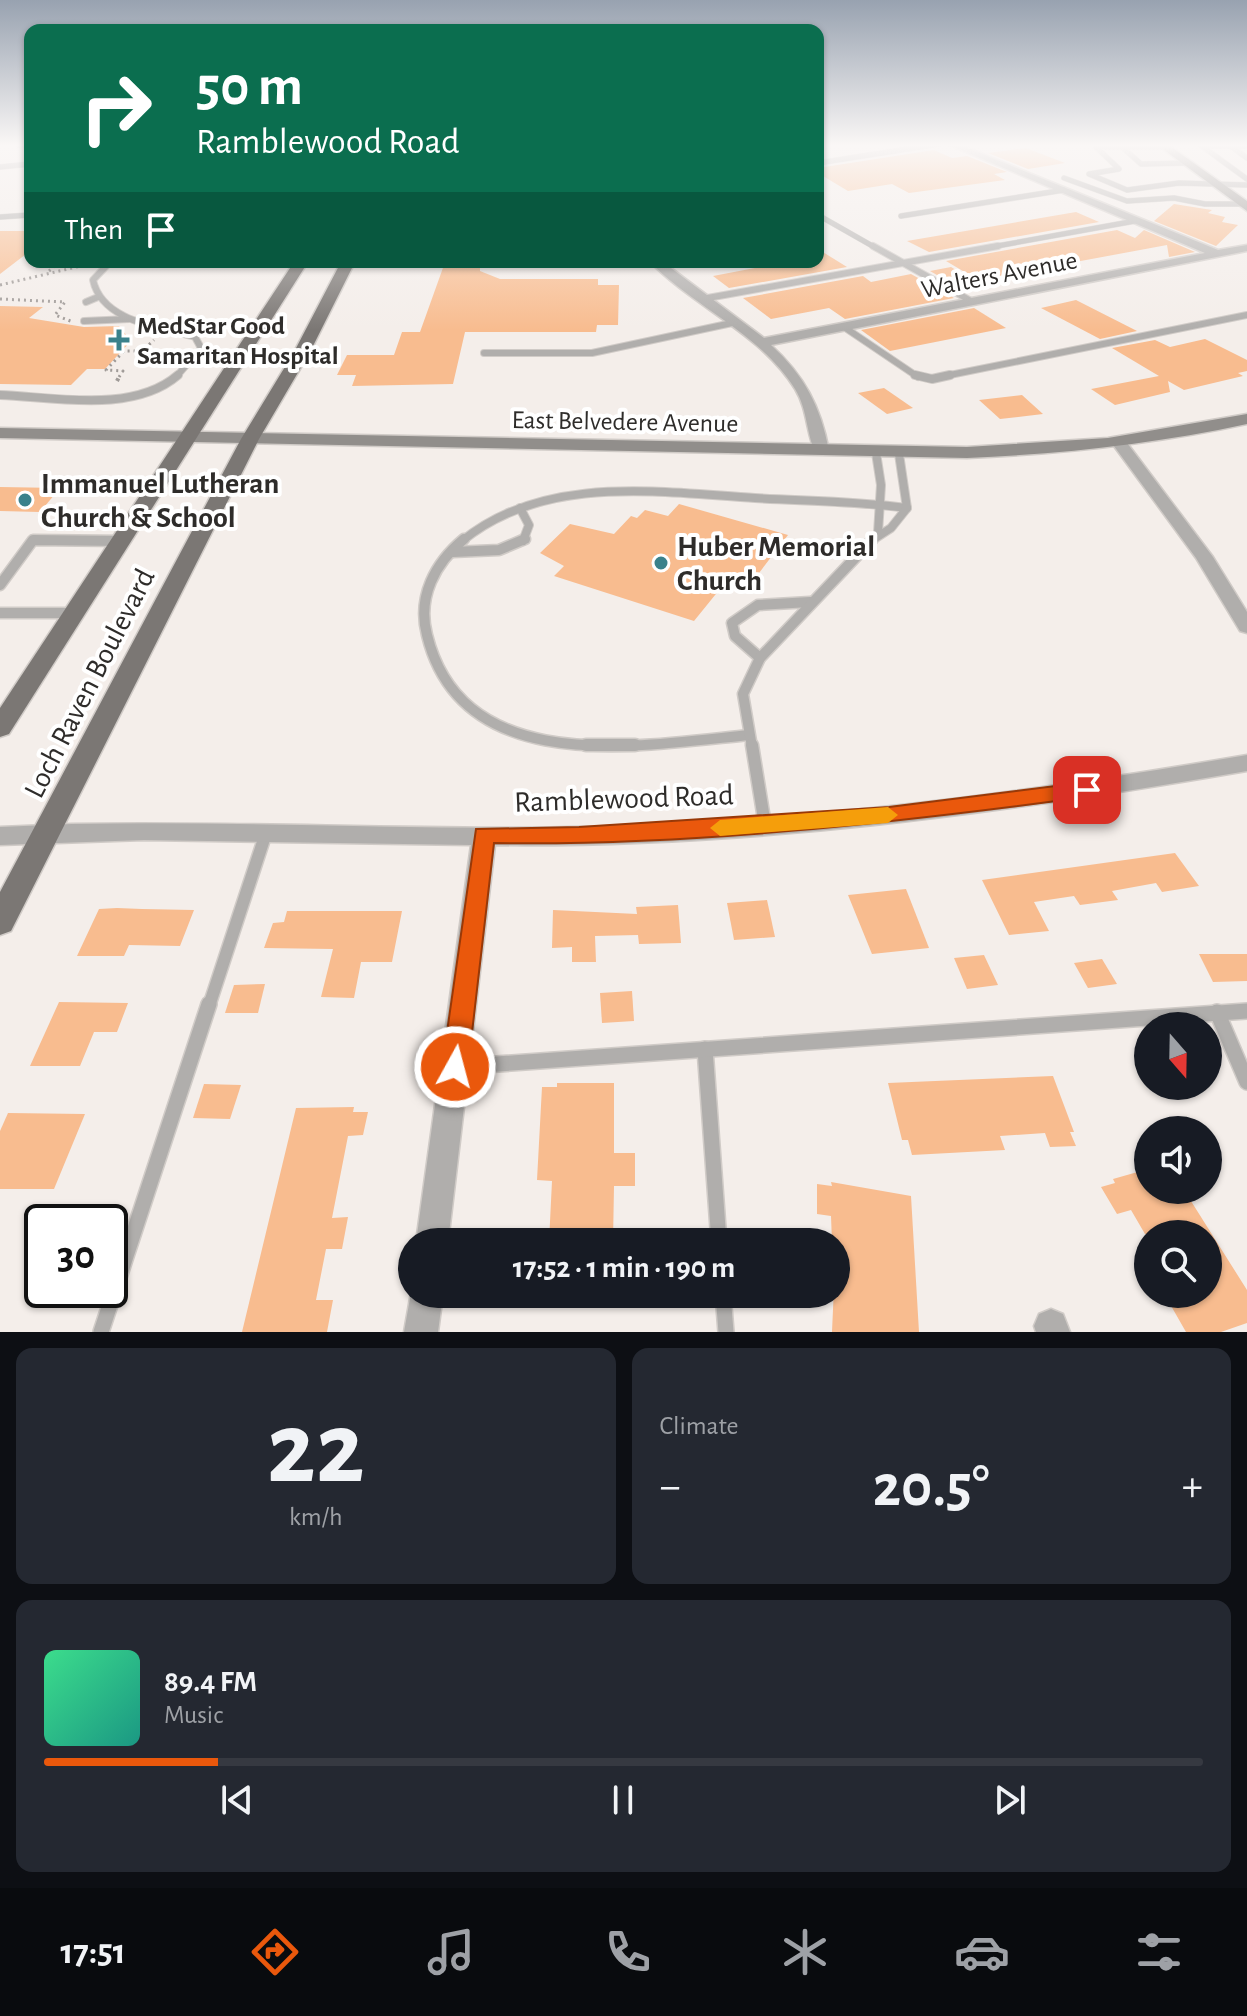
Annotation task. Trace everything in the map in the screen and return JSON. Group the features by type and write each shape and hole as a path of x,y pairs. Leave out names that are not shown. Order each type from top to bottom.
{"main road":[{"name":"Loch Raven Boulevard","path":"0,728 297,268"},
{"name":"Loch Raven Boulevard","path":"0,922 250,439 302,352 345,268"},
{"name":"East Belvedere Avenue","path":"0,433 899,454 1020,451 1119,442 1247,419"}],"street":[{"path":"1107,206 1135,221 1218,254"},
{"name":"Walters Avenue","path":"760,343 1247,248"},
{"path":"663,268 785,366 806,395 821,451"},
{"path":"1119,442 1204,557 1247,627"},
{"name":"Ramblewood Road","path":"0,836 48,833 579,836 765,825 999,802 1247,763"},
{"path":"434,1228 484,835"},
{"path":"421,1332 424,1308"}],"lane":[{"path":"901,216 951,206"},
{"path":"0,217 24,215"},
{"path":"824,218 971,301"},
{"path":"702,299 1135,221"},
{"path":"0,395 40,392 114,397 145,393 170,382 201,348 195,337 111,309 98,297 93,280 104,268"},
{"path":"86,302 98,297"},
{"path":"844,327 912,373 932,379 1247,315"},
{"path":"84,321 133,318"},
{"path":"484,353 592,353 732,323"},
{"path":"876,453 880,474 878,533"},
{"path":"765,825 743,694 760,658 810,602 878,533 891,528 907,508 899,454"},
{"path":"749,735 646,744 588,743 560,742 496,727 453,696 435,659 423,609 437,568 467,537 520,508 546,500 605,494 688,492 879,503 907,508"},
{"path":"453,552 477,554 509,549 525,540 529,525 520,508"},
{"path":"0,585 33,540 122,541"},
{"path":"760,658 735,636 732,623 743,610 769,600 810,602"},
{"path":"0,613 75,613"},
{"path":"101,1332 266,833"},
{"path":"1217,1012 1247,1011"},
{"path":"455,1067 1134,1018"},
{"path":"1222,1024 1247,1082"},
{"path":"705,1049 718,1228"},
{"path":"724,1308 726,1332"}],"path":[{"path":"46,274 53,268"},
{"path":"0,285 77,268"},
{"path":"117,380 123,371 106,370 124,351 142,351 161,333"}],"building":[{"path":"1171,206 1188,206 1212,210 1208,213 1225,217 1222,222 1238,225 1216,246 1154,221"},
{"path":"1076,212 1099,222 929,252 907,241"},
{"path":"1117,230 1135,238 1144,230 1195,252 1169,257 1167,245 989,278 977,271 973,277 946,261"},
{"path":"0,231 24,231 24,256 0,274"},
{"path":"824,253 847,267 729,288 713,276 755,268 824,268"},
{"path":"951,267 971,279 965,291 930,271"},
{"path":"443,268 480,268 480,271 500,279 598,279 598,285 619,285 618,325 597,325 596,332 465,332 453,384 352,386 356,375 337,375 347,355 394,355 402,332 420,332"},
{"path":"911,274 954,298 845,319 829,308 771,319 743,298 863,276 871,282"},
{"path":"1076,300 1137,331 1100,339 1041,308"},
{"path":"0,306 43,307 29,318 84,327 119,326 131,341 105,369 87,369 71,385 0,384"},
{"path":"974,308 1006,328 890,351 861,330"},
{"path":"1205,339 1247,360 1247,371 1238,373 1243,376 1184,390 1168,381 1170,392 1115,405 1091,389 1159,376 1112,348 1155,340 1170,347"},
{"path":"884,388 913,408 887,414 858,393"},
{"path":"1022,395 1043,414 1000,419 979,400"},
{"name":"Immanuel Lutheran Church & School","path":"0,487 60,488 40,512 0,511"},
{"name":"Huber Memorial Church","path":"679,504 788,535 746,590 724,584 694,621 554,576 564,566 540,553 570,524 614,534 631,516 637,518 645,510 668,516"},
{"path":"1175,853 1199,886 1162,892 1156,883 1112,891 1118,900 1080,905 1074,896 1034,902 1049,931 1009,935 982,880"},
{"path":"906,889 929,948 872,954 848,895"},
{"path":"767,900 775,937 734,940 727,903"},
{"path":"678,905 681,943 639,944 638,935 595,936 596,962 572,962 572,947 552,948 553,910 637,914 636,907"},
{"path":"99,909 194,910 180,946 129,945 124,956 77,956"},
{"path":"287,911 402,911 392,962 361,962 354,998 321,997 333,949 264,948 273,923 284,922"},
{"path":"1199,954 1247,954 1247,981 1213,982"},
{"path":"984,955 998,985 967,989 954,958"},
{"path":"1102,959 1117,984 1088,988 1074,963"},
{"path":"265,984 258,1013 225,1013 234,985"},
{"path":"632,991 634,1021 602,1023 600,993"},
{"path":"59,1002 128,1003 117,1032 94,1032 80,1066 30,1066"},
{"path":"1053,1076 1074,1132 1070,1132 1076,1146 1050,1147 1045,1133 1000,1136 1005,1150 912,1155 908,1140 902,1140 888,1083"},
{"path":"557,1083 614,1083 614,1153 635,1153 635,1186 614,1186 613,1228 550,1228 552,1181 537,1180 542,1087 557,1087"},
{"path":"204,1084 241,1085 230,1119 193,1118"},
{"path":"354,1107 353,1112 368,1112 363,1135 348,1136 332,1218 348,1217 342,1249 326,1249 316,1300 333,1300 327,1332 242,1332 296,1108"},
{"path":"8,1113 85,1114 54,1189 0,1189 0,1131"},
{"path":"1134,1173 1134,1204 1193,1204 1203,1220 1137,1220 1131,1210 1117,1214 1101,1187 1115,1183 1113,1179"},
{"path":"831,1182 911,1196 919,1332 832,1332 833,1308 850,1308 850,1228 831,1228 831,1216 817,1214 817,1184 832,1186"},
{"path":"1222,1250 1247,1290 1247,1323 1221,1332 1186,1332 1172,1308 1222,1308"}],"slow traffic":[{"path":"720,828 888,815"}],"place":[{"name":"MedStar Good Samaritan Hospital","path":"119,340"},
{"name":"Immanuel Lutheran Church & School","path":"25,500"},
{"name":"Huber Memorial Church","path":"661,563"}],"route":[{"path":"455,1067 484,835 579,836 740,827 889,815 1087,790"}]}
